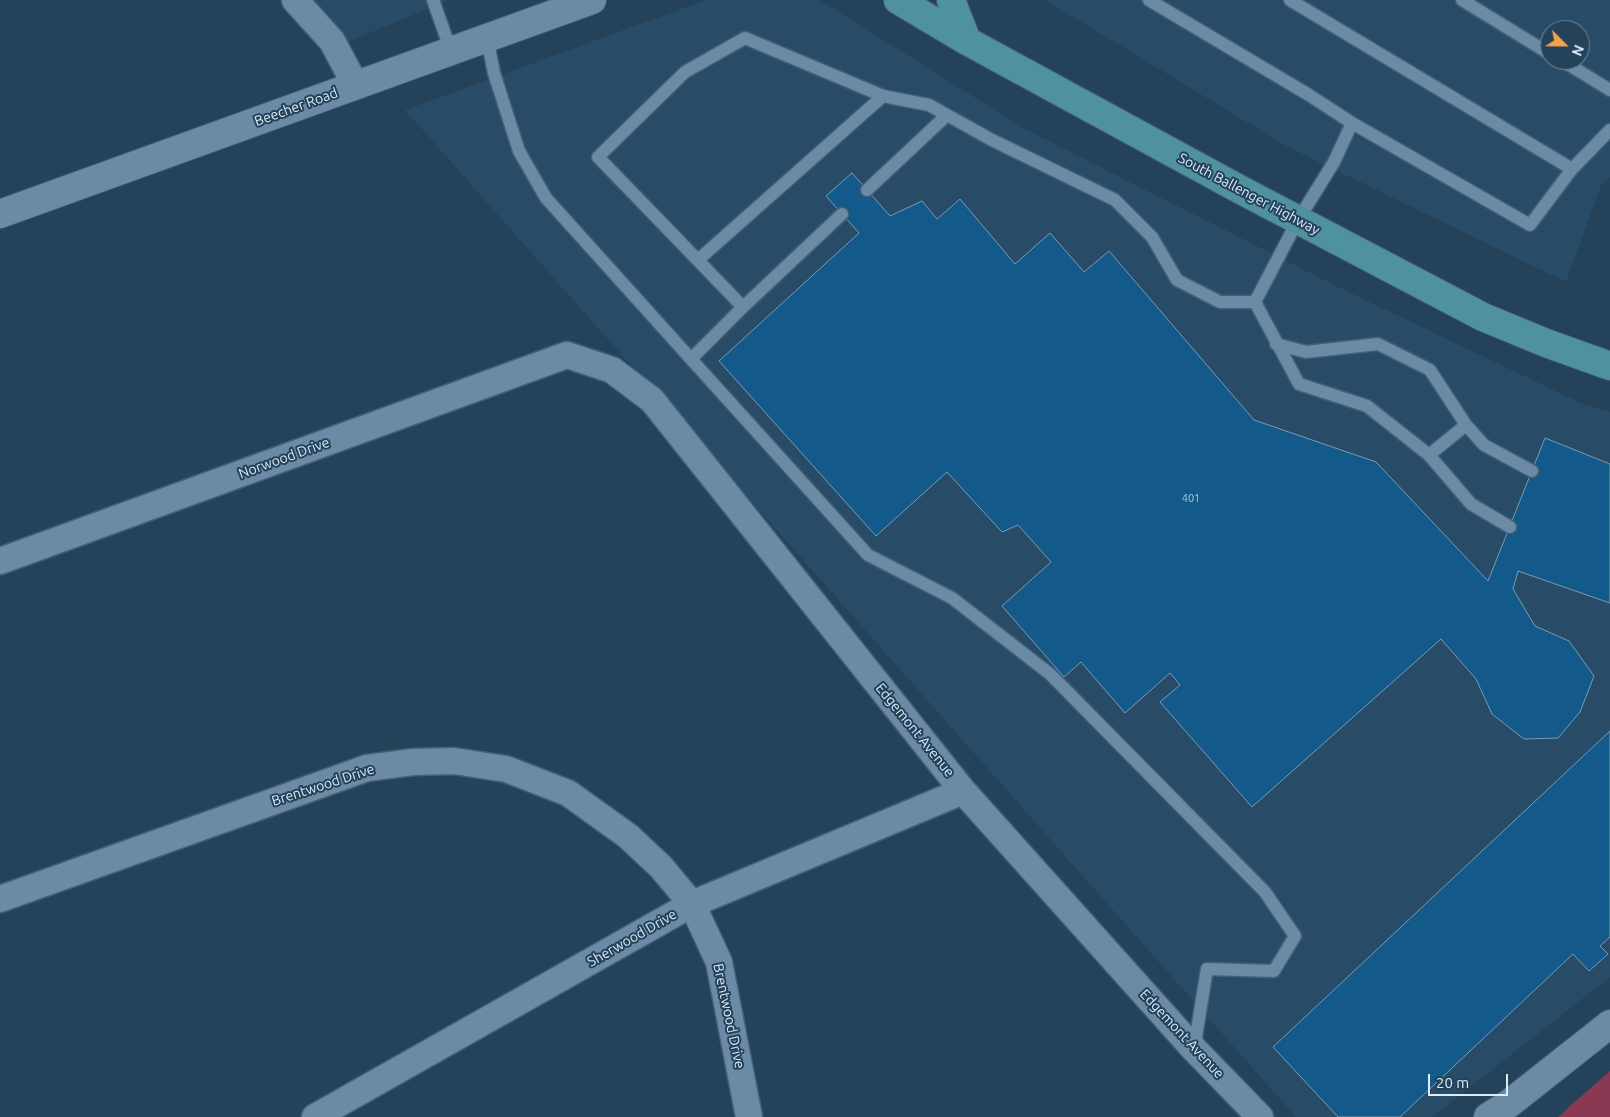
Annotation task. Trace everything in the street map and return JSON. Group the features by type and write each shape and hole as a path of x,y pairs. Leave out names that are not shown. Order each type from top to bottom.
{"main road":[{"name":"South Ballenger Highway","path":"898,0 967,41 1298,220 1483,316 1546,343 1610,366"},
{"path":"951,0 967,41"}],"street":[{"path":"295,0 332,41 356,86"},
{"name":"Beecher Road","path":"0,214 592,0"},
{"name":"Norwood Drive","path":"0,561 568,355"},
{"name":"Edgemont Avenue","path":"568,355 612,370 652,400 963,791 1194,1049 1260,1117"},
{"name":"Brentwood Drive","path":"0,899 367,768 413,762 454,761 506,769 568,793 628,836 661,867 692,904 719,962 749,1117"},
{"name":"Sherwood Drive","path":"327,1114 692,904 963,791"},
{"path":"1488,1117 1610,1024"}],"lane":[{"path":"432,0 451,51"},
{"path":"1149,0 1309,95 1352,123 1530,225 1572,170 1610,130"},
{"path":"1290,0 1572,170"},
{"path":"1462,0 1540,48"},
{"path":"487,38 494,73 519,151 546,198 868,555 952,598 1050,674 1265,892 1295,936 1274,971 1207,968 1194,1049"},
{"path":"743,307 598,157 685,72 745,38 883,96 929,105 992,140 1116,200 1152,237 1177,280 1220,302 1255,302"},
{"path":"1577,70 1610,90"},
{"path":"698,260 883,96"},
{"path":"867,190 947,115"},
{"path":"1255,302 1298,220 1334,162 1352,123"},
{"path":"691,359 842,214"},
{"path":"1255,302 1299,384 1367,406 1428,455 1471,504 1510,527"},
{"path":"1276,344 1306,352 1378,344 1430,370 1466,424 1484,445 1532,471"},
{"path":"1428,455 1466,424"}],"shaded area":[{"path":"307,0 449,0 345,43"},
{"path":"706,0 820,0 1025,129 1334,285 1585,405 1610,412 1610,977 1432,1117 1296,1117 405,110"},
{"path":"1045,0 1610,0 1610,177 1602,183 1566,282 1288,147"},
{"path":"1610,1071 1610,1117 1558,1117 1570,1106"}],"building":[{"path":"852,173 890,216 922,201 937,219 960,199 1015,264 1050,233 1084,272 1109,251 1254,420 1376,462 1488,581 1545,438 1610,464 1610,603 1518,571 1513,589 1535,626 1569,641 1594,676 1580,712 1558,738 1524,739 1492,714 1476,679 1441,639 1252,807 1160,702 1180,685 1170,673 1125,713 1081,662 1064,677 1002,606 1051,562 1018,525 1002,532 947,472 876,536 719,361 859,233 826,196"},
{"path":"1610,731 1610,937 1600,946 1608,954 1589,971 1573,954 1400,1117 1338,1117 1273,1047"}]}
